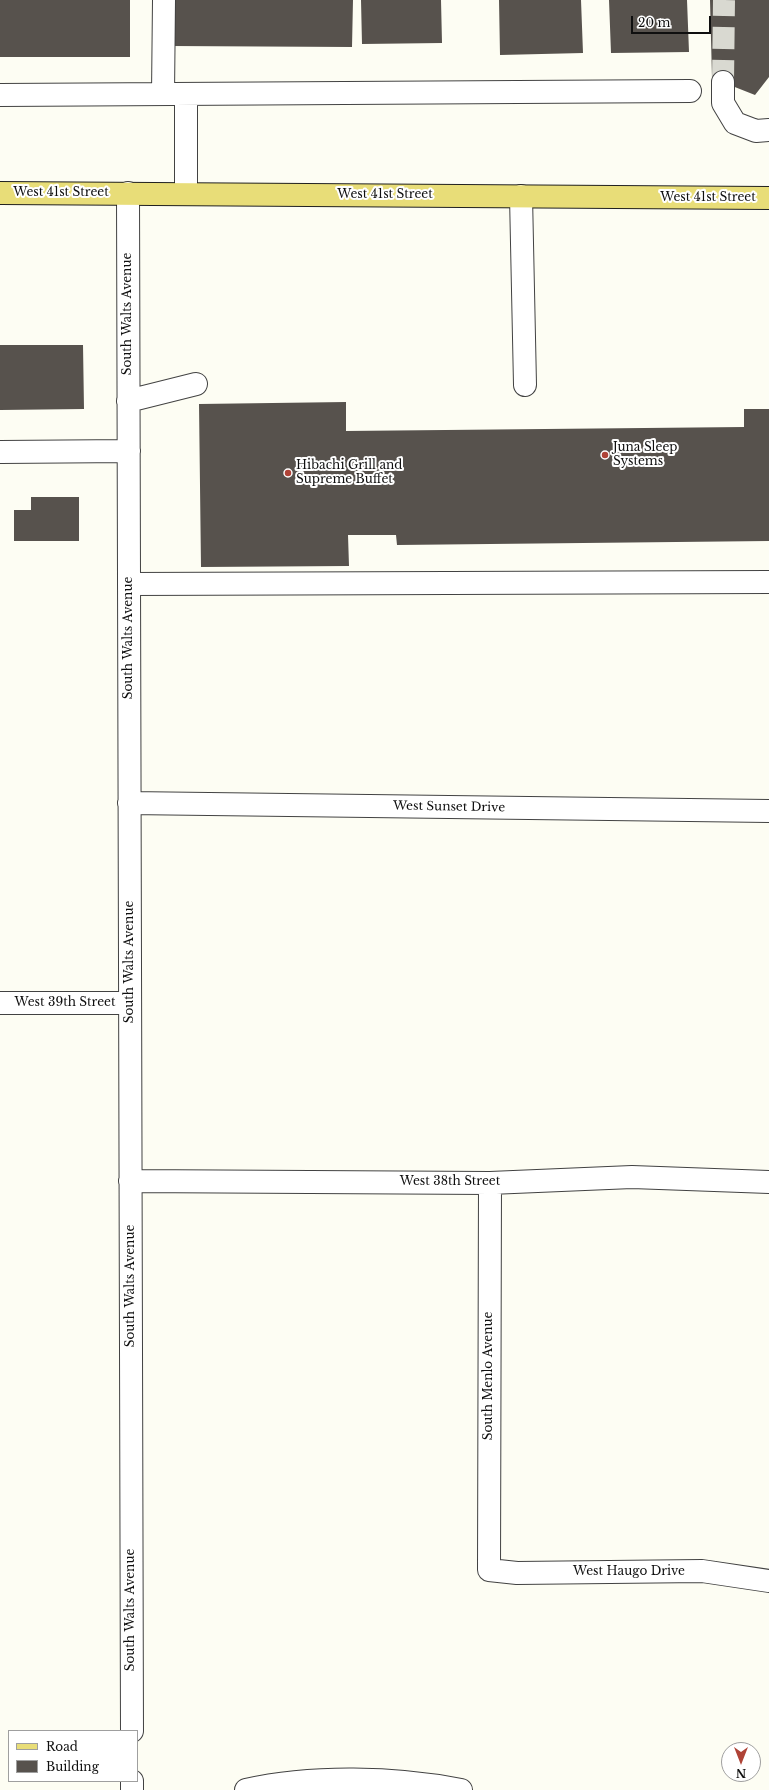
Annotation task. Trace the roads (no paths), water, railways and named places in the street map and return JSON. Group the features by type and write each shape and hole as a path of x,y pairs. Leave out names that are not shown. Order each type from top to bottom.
{"main road":[{"name":"West 41st Street","path":"0,193 769,198"}],"street":[{"path":"164,0 164,94"},
{"path":"723,82 724,103 735,123 756,131 769,130"},
{"path":"0,95 690,91"},
{"path":"186,94 186,194"},
{"name":"South Walts Avenue","path":"128,193 132,1730"},
{"path":"521,196 525,385"},
{"path":"128,401 196,384"},
{"path":"0,452 129,451"},
{"path":"129,584 769,582"},
{"name":"West Sunset Drive","path":"129,803 769,811"},
{"name":"West 39th Street","path":"0,1003 130,1003"},
{"name":"West 38th Street","path":"130,1181 490,1182 632,1177 769,1182"},
{"name":"South Menlo Avenue","path":"489,1570 490,1182"},
{"name":"West Haugo Drive","path":"489,1570 517,1573 702,1571 769,1581"},
{"path":"246,1790 309,1782 367,1780 426,1783 461,1790"}],"tunnel":[{"path":"723,82 724,0"}],"place":[{"name":"Juna Sleep Systems","path":"605,455"},
{"name":"Hibachi Grill and Supreme Buffet","path":"288,473"}]}
